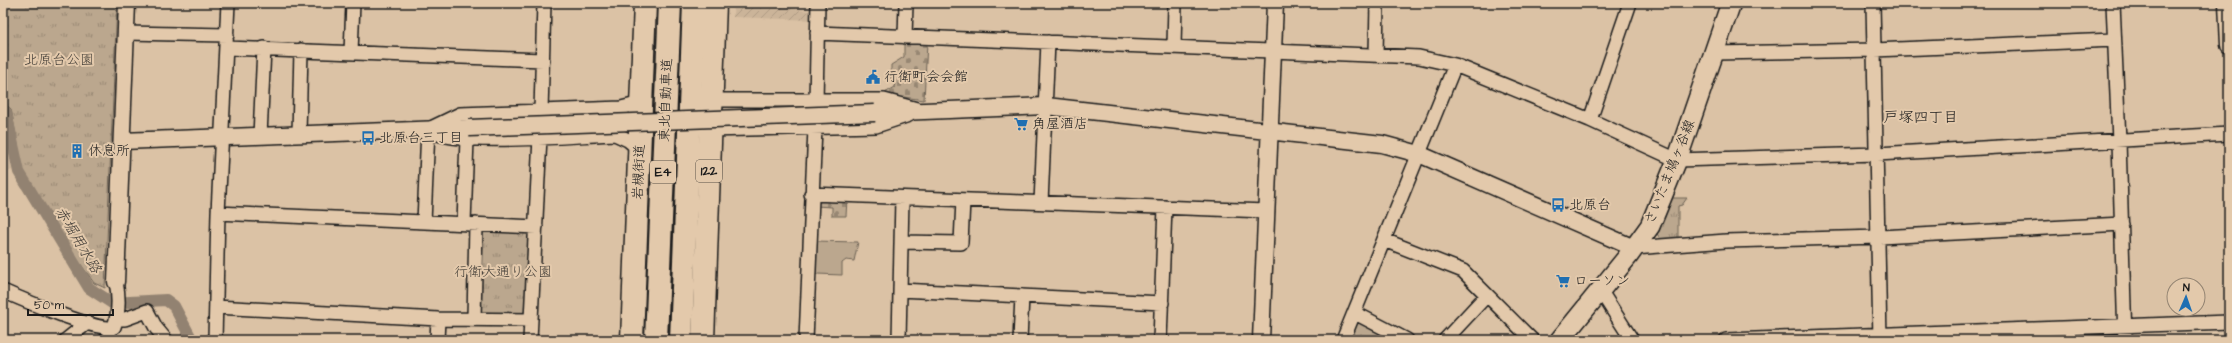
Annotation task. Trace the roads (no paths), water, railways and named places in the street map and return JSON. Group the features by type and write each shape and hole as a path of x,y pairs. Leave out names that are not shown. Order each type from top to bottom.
{"highway":[{"name":"岩槻街道","path":"632,340 645,3"},
{"name":"東北自動車道","path":"656,340 670,3"},
{"name":"東北自動車道","path":"681,340 694,3"},
{"name":"122","path":"703,340 715,3"}],"main road":[{"name":"さいたま鳩ヶ谷線","path":"1560,340 1634,248 1655,215 1714,53 1730,3"}],"street":[{"path":"112,325 117,287 127,3"},
{"path":"215,340 218,213 228,3"},
{"path":"351,52 354,3"},
{"path":"541,111 544,3"},
{"path":"816,101 818,3"},
{"path":"905,37 906,3"},
{"path":"1174,47 1175,3"},
{"path":"1261,340 1269,131 1276,3"},
{"path":"1376,55 1377,3"},
{"path":"1590,120 1630,3"},
{"path":"1873,3 1876,154 1880,237 1880,338"},
{"path":"2112,3 2119,141 2125,340"},
{"path":"2227,3 2229,45"},
{"path":"126,33 227,42 264,48 543,60"},
{"path":"817,33 1376,55 1419,58 1455,66 1590,120 1676,160 1876,154 2229,134"},
{"path":"1714,53 1874,50 2114,40"},
{"path":"1041,203 1048,42"},
{"path":"260,136 264,48"},
{"path":"299,134 302,50"},
{"path":"1343,340 1455,66"},
{"path":"711,100 884,100 923,110"},
{"path":"428,129 460,114 621,108 641,104"},
{"path":"468,133 923,110 1046,106 1382,144 1419,154 1634,248 1726,241 1880,237 2122,224"},
{"path":"710,130 876,126 923,110"},
{"path":"806,340 811,194 816,128"},
{"path":"122,141 428,129 540,137 615,134 628,140 640,150"},
{"path":"424,222 428,129"},
{"path":"468,133 474,319"},
{"path":"530,340 540,137"},
{"path":"811,194 1266,211"},
{"path":"899,340 902,198"},
{"path":"901,242 961,243 963,200"},
{"path":"1160,340 1165,207"},
{"path":"218,213 536,227"},
{"path":"1384,240 1463,271 1532,340"},
{"path":"900,290 1162,303"},
{"path":"1600,290 1632,340"},
{"path":"3,291 87,323 112,325 147,311 156,328 166,340"},
{"path":"1445,340 1487,295"},
{"path":"1020,340 1022,296"},
{"path":"705,301 713,340"},
{"path":"216,307 438,319 531,320"},
{"path":"1355,313 1408,340"},
{"path":"437,340 438,319"},
{"path":"1726,340 1880,338 2229,322"},
{"path":"66,340 87,323"}],"waterway":[{"name":"赤堀用水路","path":"3,110 6,113 19,172 89,288 112,303 166,300 174,306 192,340"}],"place":[{"name":"行衛町会会館","path":"873,77"},
{"name":"角屋酒店","path":"1021,124"},
{"name":"北原台三丁目","path":"368,138"},
{"name":"休息所","path":"77,151"},
{"name":"北原台","path":"1558,205"},
{"name":"ローソン","path":"1563,281"}],"district":[{"name":"戸塚四丁目","path":"1921,117"}],"park label":[{"name":"北原台公園","path":"59,60"},
{"name":"行衛大通り公園","path":"503,272"}]}
